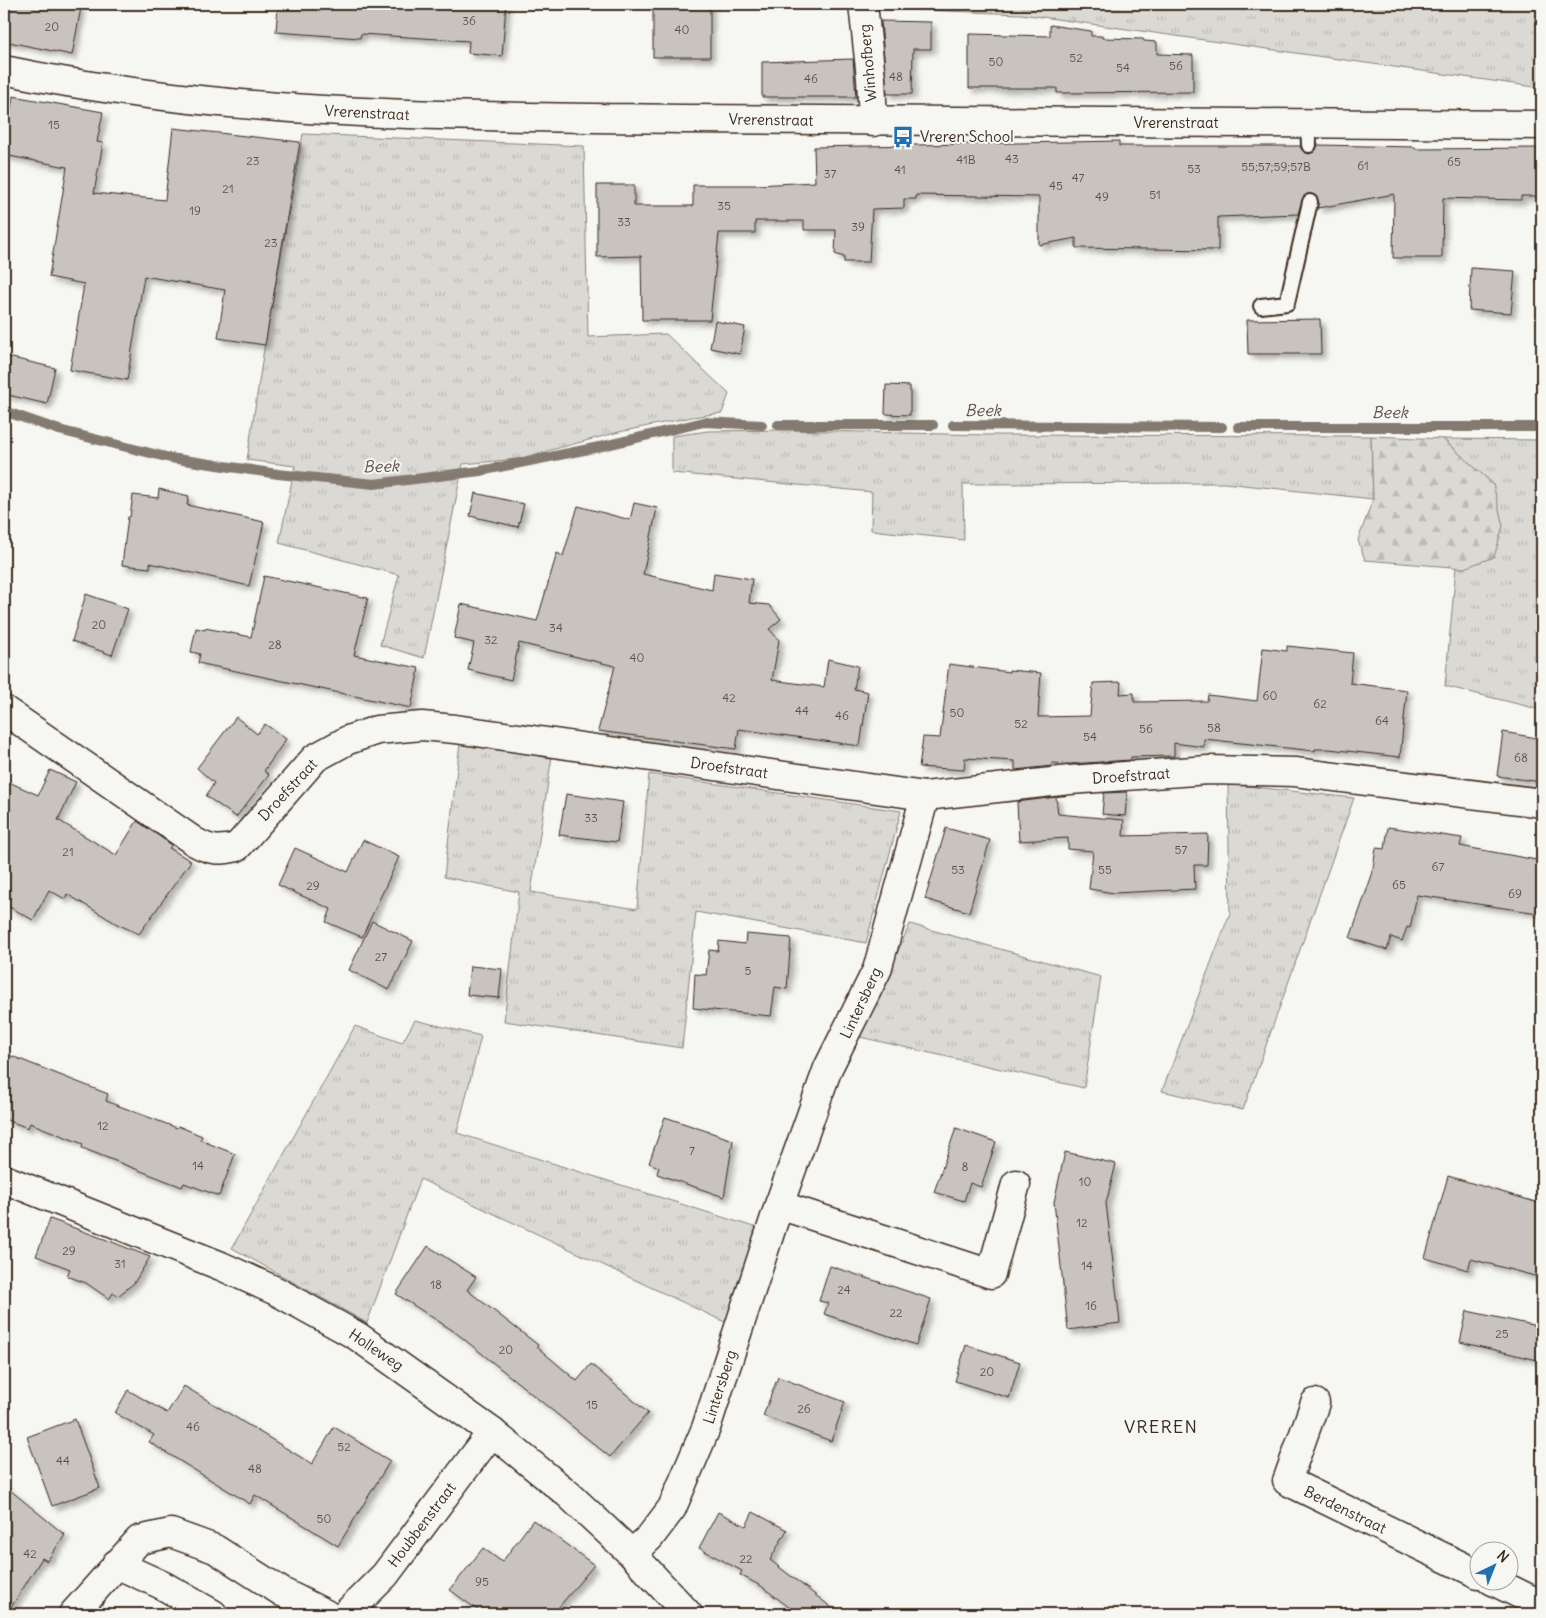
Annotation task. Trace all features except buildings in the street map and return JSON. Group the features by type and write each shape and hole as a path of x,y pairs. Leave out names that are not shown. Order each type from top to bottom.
{"street":[{"name":"Winhofberg","path":"863,4 871,78 873,122"},
{"name":"Vrerenstraat","path":"4,70 59,81 172,98 384,115 873,122 1308,134 1542,125"},
{"name":"Droefstraat","path":"4,710 195,842 208,850 219,851 237,847 315,758 348,740 377,730 404,728 455,729 925,796 1070,780 1208,770 1295,772 1542,803"},
{"name":"Lintersberg","path":"632,1554 650,1537 672,1508 702,1437 779,1205 828,1068 877,970 925,796"},
{"name":"Holleweg","path":"4,1179 221,1266 276,1291 357,1336 492,1432 568,1494 632,1554 688,1614"},
{"path":"779,1205 991,1274 1016,1184"},
{"name":"Berdenstraat","path":"1315,1403 1287,1481 1468,1569"},
{"name":"Houbbenstraat","path":"346,1614 385,1575 492,1432"},
{"path":"73,1614 139,1540 171,1533 215,1549 282,1592 326,1614"},
{"path":"116,1564 162,1585 213,1614"},
{"path":"1511,1590 1542,1605"}],"lane":[{"path":"1261,306 1287,303 1310,202"}],"green space":[{"path":"872,4 1542,4 1542,88 1021,14 873,8"},
{"path":"303,134 584,146 588,337 666,334 729,394 722,413 692,417 619,432 517,459 463,464 424,658 380,645 399,575 279,543 295,466 247,460 264,349"},
{"path":"784,430 986,435 1371,436 1373,499 1225,483 963,484 964,540 871,530 872,492 672,473 672,436 708,431"},
{"path":"1371,436 1443,439 1493,484 1503,526 1494,557 1464,568 1365,560 1358,540 1373,499"},
{"path":"1443,439 1542,440 1542,710 1445,686 1456,567 1464,568 1493,484"},
{"path":"460,744 552,756 531,892 637,909 649,774 901,811 866,943 696,912 682,1048 504,1021 519,892 444,877"},
{"path":"1228,784 1354,798 1243,1110 1162,1091 1230,913"},
{"path":"910,924 1101,977 1084,1088 860,1037"},
{"path":"415,1020 481,1036 457,1133 757,1228 729,1324 420,1179 367,1323 232,1248 355,1026 402,1043"}],"waterway":[{"name":"Beek","path":"4,411 59,430 170,458 278,474 374,484 480,471 599,447 704,422 762,425"},
{"name":"Beek","path":"778,425 933,425"},
{"name":"Beek","path":"953,425 1222,427"},
{"name":"Beek","path":"1238,427 1542,427"}],"place":[{"name":"Vreren School","path":"903,137"}],"district":[{"name":"VREREN","path":"1161,1427"}]}
